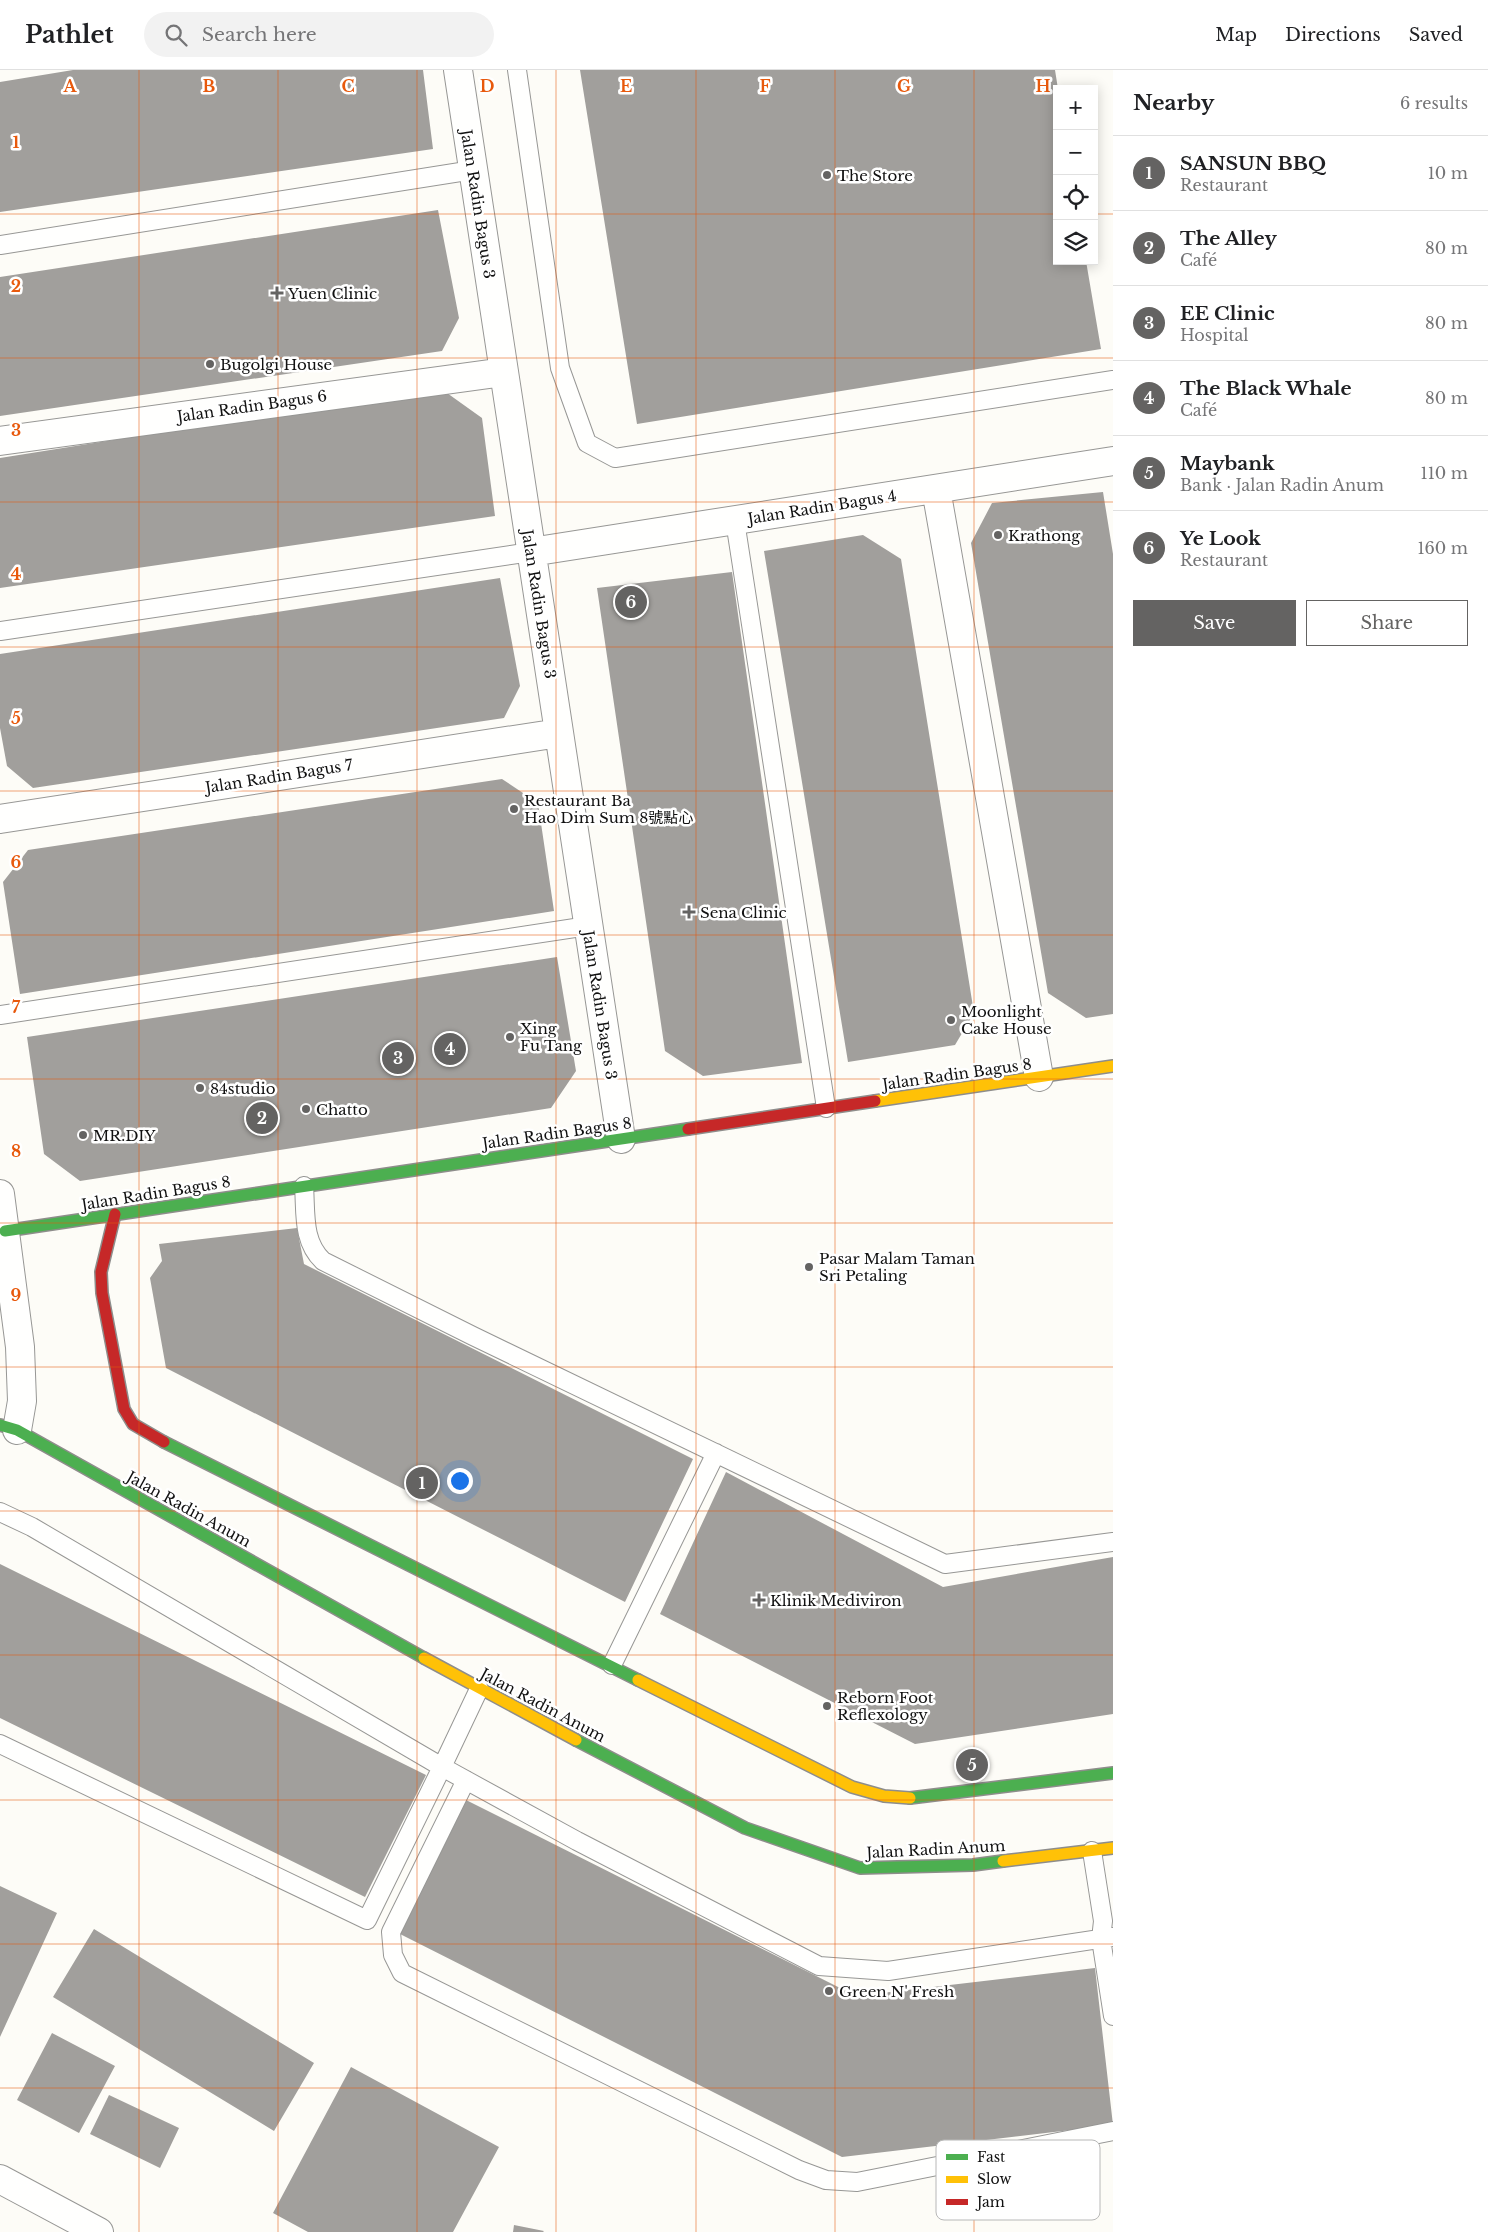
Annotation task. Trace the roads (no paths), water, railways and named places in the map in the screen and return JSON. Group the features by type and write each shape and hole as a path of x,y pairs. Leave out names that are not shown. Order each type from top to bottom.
{"street":[{"name":"Jalan Radin Bagus 3","path":"458,70 621,1139"},
{"name":"Jalan Radin Bagus 6","path":"0,441 504,372"},
{"name":"Jalan Radin Bagus 4","path":"531,552 1113,461"},
{"path":"936,489 1039,1077"},
{"name":"Jalan Radin Bagus 7","path":"0,819 559,733"},
{"name":"Jalan Radin Bagus 8","path":"5,1231 1113,1066"},
{"path":"0,1194 20,1347 22,1401 8,1427"},
{"path":"115,1214 101,1272 102,1293 124,1409 133,1424 149,1436 612,1665 852,1787 884,1796 918,1798 1113,1773"},
{"name":"Jalan Radin Anum","path":"8,1427 479,1689 745,1828 860,1868 973,1865 1113,1848"},
{"path":"0,2179 99,2232"}],"lane":[{"path":"518,70 560,368 587,443 615,458 1113,380"},
{"path":"0,245 473,170"},
{"path":"735,521 826,1108"},
{"path":"0,631 531,552"},
{"path":"0,1015 588,926"},
{"path":"304,1186 307,1236 313,1251 323,1261 473,1336 945,1564 1113,1542"},
{"path":"612,1665 716,1453"},
{"path":"0,1512 32,1527 442,1767 577,1841 819,1966 888,1971 1109,1937"},
{"path":"0,1744 367,1920 479,1689"},
{"path":"466,1780 391,1932 393,1956 402,1973 799,2170 826,2180 856,2182 936,2166"},
{"path":"1092,1851 1103,1920 1109,1937 1113,2016"},
{"path":"1064,2140 1113,2130"}],"place":[{"name":"The Store","path":"827,175"},
{"name":"Yuen Clinic","path":"277,293"},
{"name":"Bugolgi House","path":"210,364"},
{"name":"Krathong","path":"998,535"},
{"name":"Ye Look","path":"631,602"},
{"name":"Restaurant Ba Hao Dim Sum 8號點心","path":"514,809"},
{"name":"Sena Clinic","path":"689,912"},
{"name":"Moonlight Cake House","path":"951,1020"},
{"name":"Xing Fu Tang","path":"510,1037"},
{"name":"The Black Whale","path":"450,1049"},
{"name":"EE Clinic","path":"398,1058"},
{"name":"84studio","path":"200,1088"},
{"name":"Chatto","path":"306,1109"},
{"name":"The Alley","path":"262,1118"},
{"name":"MR.DIY","path":"83,1135"},
{"name":"Pasar Malam Taman Sri Petaling","path":"809,1267"},
{"name":"SANSUN BBQ","path":"422,1483"},
{"name":"Klinik Mediviron","path":"759,1600"},
{"name":"Reborn Foot Reflexology","path":"827,1706"},
{"name":"Maybank","path":"972,1765"},
{"name":"Green N' Fresh","path":"829,1991"}]}
